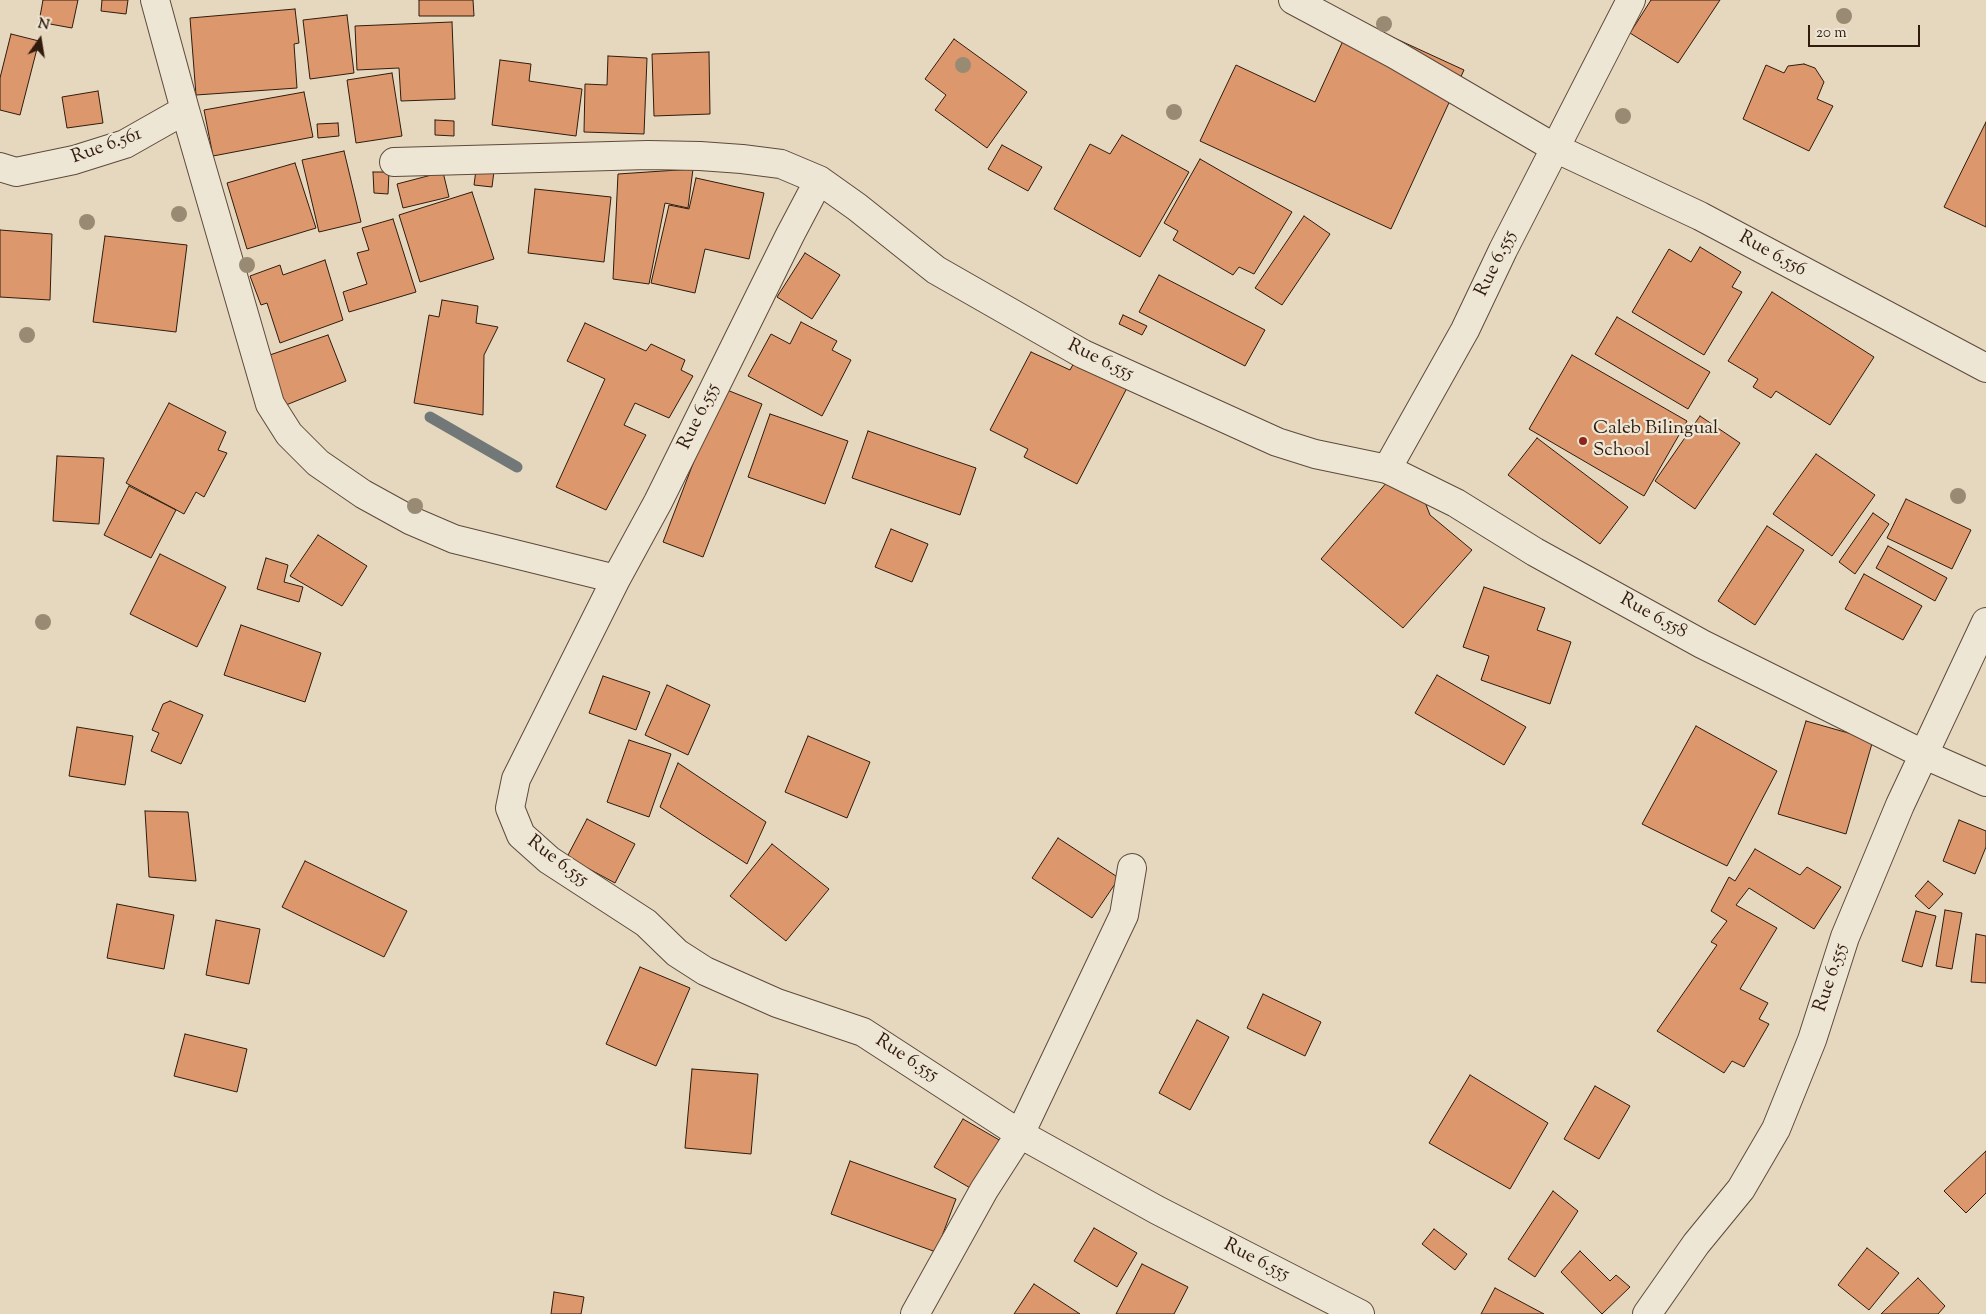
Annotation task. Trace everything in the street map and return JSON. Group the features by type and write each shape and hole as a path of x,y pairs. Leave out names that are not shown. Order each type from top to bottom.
{"street":[{"path":"155,0 270,404 289,434 318,463 362,494 412,521 454,538 616,579"},
{"name":"Rue 6.556","path":"1293,0 1396,55 1555,148 1700,216 1986,368"},
{"name":"Rue 6.555","path":"1360,1314 1157,1210 1020,1134 863,1032 777,1003 705,972 677,953 646,924 549,860 521,835 510,808 516,779 616,579 658,502 819,180 857,207 936,270 1083,354 1277,442 1315,454 1387,469 1465,330 1630,0"},
{"name":"Rue 6.561","path":"0,167 16,172 74,160 125,144 150,132 185,110"},
{"path":"394,162 648,155 700,156 742,158 781,164 819,180"},
{"name":"Rue 6.558","path":"1387,469 1456,503 1535,552 1702,644 1986,782"},
{"name":"Rue 6.555","path":"1647,1314 1696,1244 1741,1189 1776,1129 1812,1040 1845,937 1900,805 1926,754 1986,622"},
{"path":"915,1314 984,1190 1020,1134 1124,915 1132,868"}],"building":[{"path":"43,0 78,0 72,28 39,22"},
{"path":"102,0 128,0 126,14 101,11"},
{"path":"419,0 473,0 474,16 419,16"},
{"path":"1651,0 1720,0 1678,63 1630,33"},
{"path":"295,9 299,43 294,44 297,88 196,95 190,18"},
{"path":"347,15 354,73 310,79 303,20"},
{"path":"1353,19 1464,70 1391,229 1200,141 1236,65 1315,102"},
{"path":"452,22 455,99 401,101 399,68 357,70 355,26"},
{"path":"11,34 39,41 20,115 0,110 0,78"},
{"path":"954,39 1027,92 987,148 935,110 946,95 925,79"},
{"path":"709,52 710,114 654,116 652,54"},
{"path":"608,56 647,58 644,134 584,132 585,84 607,85"},
{"path":"500,60 531,64 529,81 582,89 576,136 492,125"},
{"path":"1804,64 1815,68 1824,82 1817,99 1833,106 1809,151 1743,119 1766,65 1784,73 1788,66"},
{"path":"392,73 402,136 356,143 347,80"},
{"path":"98,91 103,123 67,128 62,97"},
{"path":"304,92 313,137 213,156 204,110"},
{"path":"435,120 454,121 454,136 435,135"},
{"path":"1986,122 1986,227 1944,207"},
{"path":"338,123 339,136 318,138 317,124"},
{"path":"1122,135 1189,172 1140,257 1054,209 1090,144 1110,154"},
{"path":"1002,145 1042,167 1028,191 988,169"},
{"path":"344,151 361,222 319,232 302,160"},
{"path":"1200,159 1292,212 1254,274 1239,267 1233,275 1173,240 1178,231 1164,223"},
{"path":"295,163 316,228 247,249 227,183"},
{"path":"693,169 688,208 665,203 649,284 613,279 618,174"},
{"path":"476,170 494,171 492,187 474,185"},
{"path":"373,172 389,172 388,194 374,193"},
{"path":"443,172 449,197 403,208 397,184"},
{"path":"696,178 764,193 749,259 705,249 695,293 651,283 669,205 689,209"},
{"path":"535,189 611,197 604,262 528,253"},
{"path":"472,192 494,259 420,282 399,215"},
{"path":"1304,216 1330,234 1282,305 1255,288"},
{"path":"393,219 416,292 349,312 343,292 367,284 357,253 369,250 362,228"},
{"path":"0,230 52,234 50,300 0,297"},
{"path":"105,236 187,245 176,332 93,322"},
{"path":"1700,247 1741,272 1732,287 1742,292 1704,355 1632,312 1669,249 1691,262"},
{"path":"805,253 840,275 812,319 777,297"},
{"path":"325,260 343,320 280,343 267,303 261,305 250,276 280,265 283,275"},
{"path":"1159,275 1265,330 1245,366 1139,312"},
{"path":"1772,292 1874,357 1830,425 1776,391 1771,398 1753,387 1758,379 1728,361"},
{"path":"442,300 478,306 476,323 498,327 484,355 483,415 414,403 429,315 439,317"},
{"path":"1123,315 1147,326 1142,335 1119,324"},
{"path":"1617,317 1710,372 1688,409 1595,354"},
{"path":"801,322 837,341 832,350 851,360 822,416 748,376 771,334 790,344"},
{"path":"585,323 646,351 651,344 685,360 681,370 693,376 669,418 635,403 624,425 646,435 606,510 556,487 605,379 567,361"},
{"path":"328,335 346,381 286,405 264,357"},
{"path":"1031,352 1070,370 1075,361 1127,388 1077,484 1024,457 1028,449 990,430"},
{"path":"1572,355 1687,421 1644,496 1529,429"},
{"path":"722,388 762,404 703,557 663,542"},
{"path":"169,403 226,432 218,450 227,453 204,497 196,492 184,514 126,483"},
{"path":"770,414 848,441 825,504 748,477"},
{"path":"1700,416 1740,443 1695,509 1655,481"},
{"path":"868,431 976,468 960,515 852,478"},
{"path":"1537,438 1628,507 1600,544 1508,475"},
{"path":"1816,454 1875,495 1832,556 1773,514"},
{"path":"57,456 104,458 99,524 53,521"},
{"path":"1388,481 1423,497 1430,515 1472,550 1403,628 1321,559"},
{"path":"129,486 176,510 151,558 104,535"},
{"path":"1906,499 1971,530 1952,569 1887,538"},
{"path":"1873,513 1889,524 1855,574 1839,562"},
{"path":"1767,526 1804,550 1755,625 1718,601"},
{"path":"891,529 928,544 912,582 875,567"},
{"path":"318,535 367,566 342,606 290,576"},
{"path":"1888,546 1947,578 1935,601 1876,568"},
{"path":"160,554 226,587 197,647 130,614"},
{"path":"266,558 288,565 284,582 303,587 299,602 257,589"},
{"path":"1864,574 1922,606 1903,640 1845,609"},
{"path":"1484,587 1545,608 1537,630 1571,642 1550,704 1481,680 1489,656 1463,647"},
{"path":"241,625 321,653 305,702 224,675"},
{"path":"1437,675 1526,727 1504,765 1415,713"},
{"path":"603,676 650,692 636,730 589,713"},
{"path":"667,685 710,705 688,755 645,735"},
{"path":"170,701 203,715 181,764 151,751 159,733 152,730 163,704"},
{"path":"1806,721 1873,740 1846,834 1778,814"},
{"path":"1696,726 1777,771 1727,866 1642,824"},
{"path":"77,727 133,736 125,785 69,776"},
{"path":"808,736 870,762 847,818 785,792"},
{"path":"629,740 671,754 649,817 607,802"},
{"path":"678,763 766,822 747,864 660,807"},
{"path":"145,811 188,812 196,881 149,877"},
{"path":"587,819 635,844 615,883 567,857"},
{"path":"1959,820 1986,831 1986,847 1975,874 1943,861"},
{"path":"1058,838 1119,878 1092,918 1032,878"},
{"path":"772,844 829,889 786,941 730,896"},
{"path":"1755,849 1800,875 1807,867 1841,887 1814,929 1749,888 1736,905 1777,928 1740,989 1768,1003 1759,1019 1769,1024 1744,1067 1732,1061 1724,1073 1657,1031 1717,945 1711,942 1727,921 1711,911 1729,877 1735,881"},
{"path":"305,861 407,911 384,957 282,907"},
{"path":"1928,881 1943,894 1929,909 1915,896"},
{"path":"117,904 174,915 164,969 107,958"},
{"path":"1945,910 1962,913 1952,969 1936,966"},
{"path":"1916,911 1936,916 1922,967 1902,961"},
{"path":"216,920 260,929 249,984 206,975"},
{"path":"1976,934 1986,936 1986,983 1971,982"},
{"path":"640,967 690,988 656,1066 606,1044"},
{"path":"1263,994 1321,1022 1305,1056 1247,1028"},
{"path":"1197,1020 1229,1037 1190,1110 1159,1093"},
{"path":"185,1034 247,1049 237,1092 174,1076"},
{"path":"692,1069 758,1074 751,1154 685,1148"},
{"path":"1470,1075 1548,1123 1510,1189 1429,1143"},
{"path":"1595,1086 1630,1106 1599,1159 1564,1139"},
{"path":"963,1119 1001,1141 972,1189 934,1167"},
{"path":"1986,1151 1986,1193 1966,1213 1944,1191"},
{"path":"850,1161 956,1199 936,1252 831,1214"},
{"path":"1553,1191 1578,1211 1535,1277 1508,1259"},
{"path":"1094,1228 1137,1253 1117,1287 1074,1261"},
{"path":"1434,1229 1467,1254 1455,1270 1422,1244"},
{"path":"1867,1248 1899,1273 1869,1310 1838,1285"},
{"path":"1580,1251 1610,1281 1616,1275 1630,1287 1602,1314 1561,1272"},
{"path":"1142,1264 1188,1287 1174,1314 1116,1314"},
{"path":"1918,1278 1945,1306 1938,1314 1881,1314"},
{"path":"1034,1284 1080,1314 1014,1314"},
{"path":"1495,1288 1544,1314 1481,1314"},
{"path":"554,1292 584,1297 581,1314 551,1314"}],"waterway":[{"path":"430,417 517,467"}],"place":[{"name":"Caleb Bilingual School","path":"1583,441"}]}
